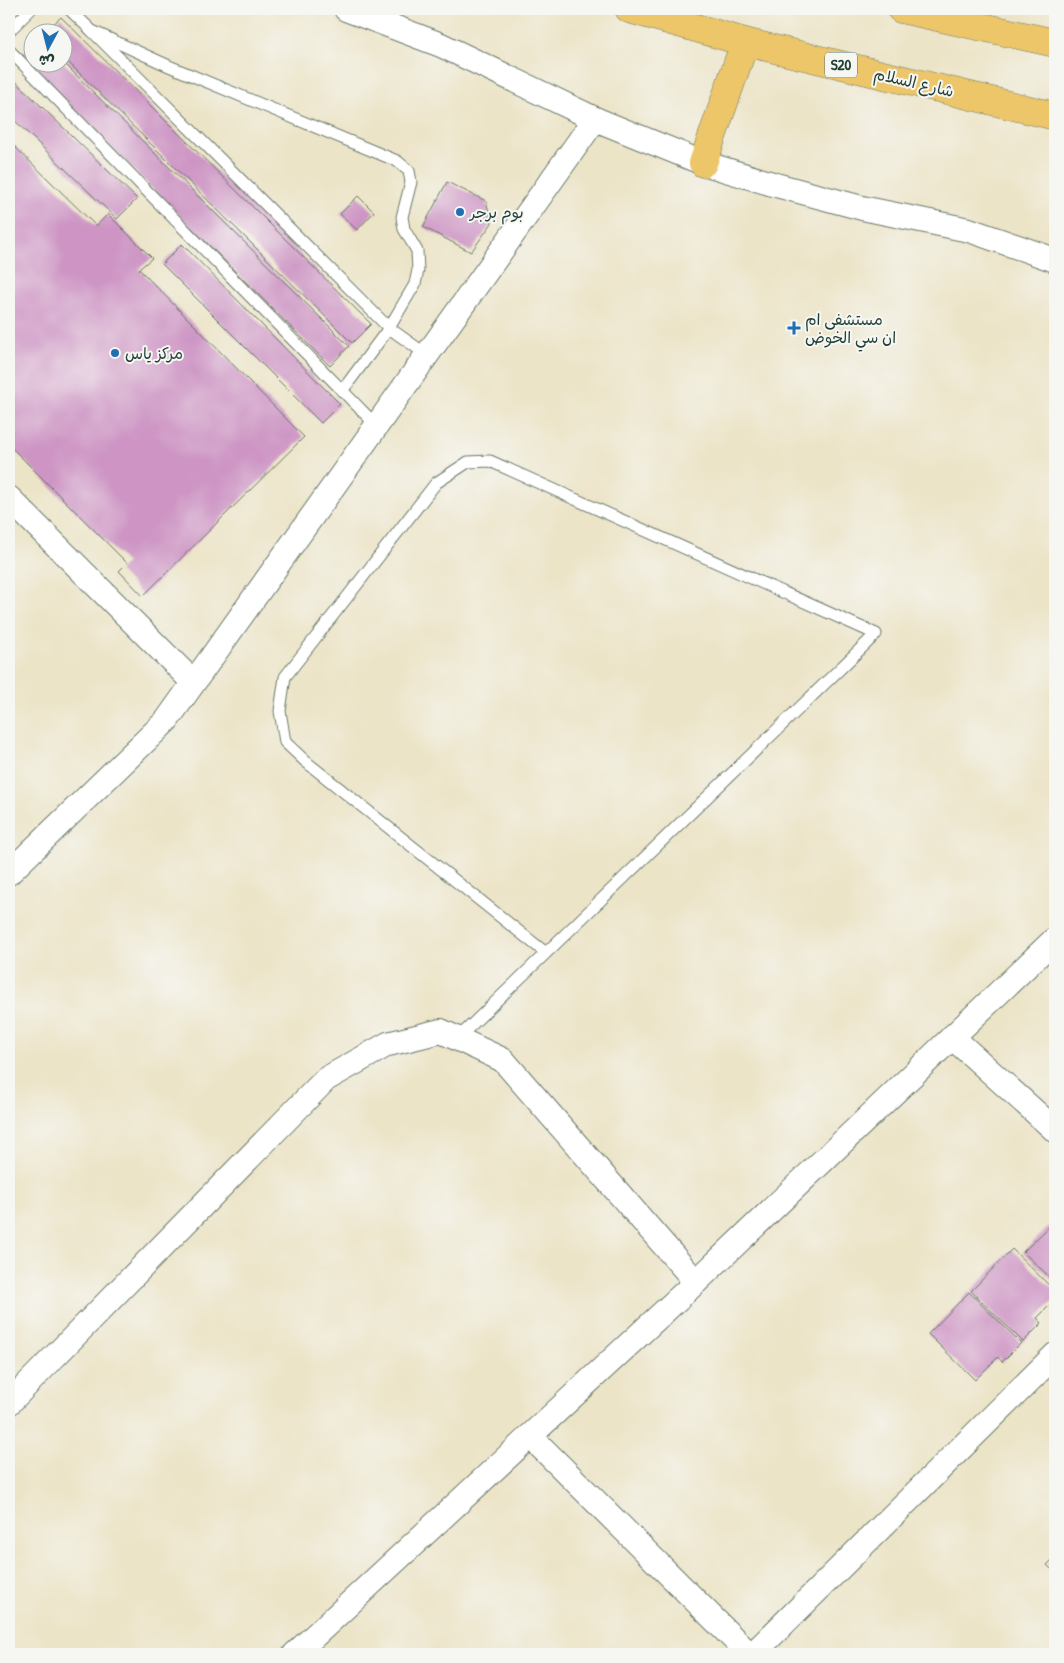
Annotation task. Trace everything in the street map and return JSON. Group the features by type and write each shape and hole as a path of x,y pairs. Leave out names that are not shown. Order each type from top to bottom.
{"main road":[{"name":"شارع السلام","path":"629,9 745,42 1055,116"},
{"path":"901,9 1055,43"},
{"path":"703,163 745,42"}],"street":[{"path":"346,9 441,45 595,119 703,163 862,208 969,230 1055,260"},
{"path":"9,872 167,720 595,119"},
{"path":"9,498 193,682"},
{"path":"295,1654 696,1282 1055,939"},
{"path":"9,1403 326,1079 388,1044 441,1031 503,1060 696,1282"},
{"path":"952,1037 1055,1130"},
{"path":"753,1654 1055,1355"},
{"path":"530,1436 749,1654"}],"lane":[{"path":"9,31 31,9"},
{"path":"70,9 389,328 427,355"},
{"path":"92,31 169,66 397,161 409,171 411,182 402,217 404,229 417,251 418,270 414,284 389,328 342,391"},
{"path":"9,50 377,426"},
{"path":"457,1039 546,953 876,634 490,460 468,462 436,483 285,677 280,712 285,742 305,761 546,953"}],"building":[{"path":"61,17 66,22 56,22"},
{"path":"72,28 371,324 352,343 72,66"},
{"path":"72,71 349,346 330,366 35,72"},
{"path":"9,75 137,199 117,219 9,115"},
{"name":"مركز ياس","path":"9,141 96,226 108,214 152,258 139,269 304,437 143,596 119,571 127,563 9,445"},
{"name":"بوم برجر","path":"447,182 486,201 492,223 471,252 423,227"},
{"path":"358,196 374,212 357,230 340,214"},
{"path":"182,244 340,404 321,423 162,264"},
{"path":"1055,1221 1055,1282 1023,1252"},
{"path":"1012,1249 1055,1291 1055,1300 1037,1318 1042,1323 1023,1342 971,1291"},
{"path":"969,1292 1021,1343 1002,1362 998,1357 975,1380 928,1334"},
{"path":"1055,1557 1055,1573 1047,1565"}],"place":[{"name":"بوم برجر","path":"460,212"},
{"name":"مستشفى ام ان سي الخوض","path":"794,328"},
{"name":"مركز ياس","path":"115,353"}]}
